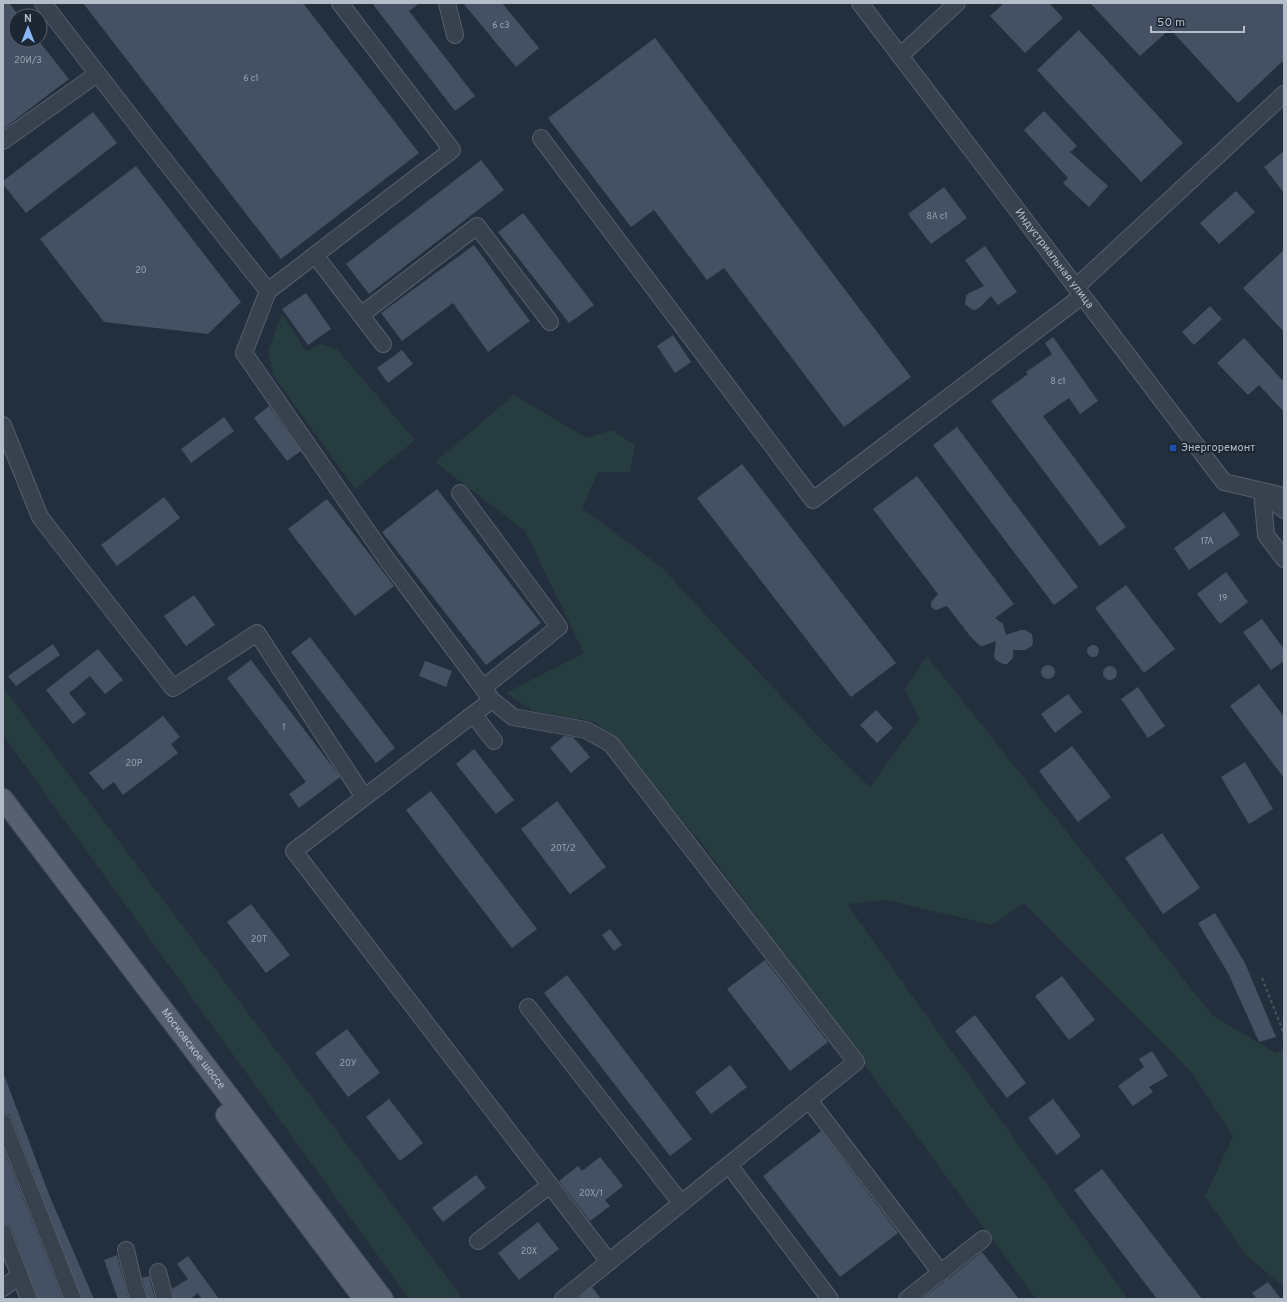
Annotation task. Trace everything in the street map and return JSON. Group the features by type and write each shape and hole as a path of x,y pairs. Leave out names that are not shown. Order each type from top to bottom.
{"main road":[{"name":"Московское шоссе","path":"3,799 383,1299"},
{"name":"Московское шоссе","path":"3,821 364,1299"}],"street":[{"path":"43,3 268,291"},
{"path":"340,3 452,150 268,291 244,353 388,561 487,694 513,718 586,730 612,744 856,1062 562,1299"},
{"path":"447,3 455,34"},
{"name":"Индустриальная улица","path":"860,3 1224,482 1284,496"},
{"path":"900,56 958,3"},
{"path":"3,141 97,74"},
{"path":"541,138 813,500 1079,292 1284,94"},
{"path":"361,314 477,226 550,322"},
{"path":"315,255 383,344"},
{"path":"3,425 40,516 173,688 257,633 364,797"},
{"path":"1262,492 1284,510"},
{"path":"1262,492 1266,536 1284,559"},
{"path":"460,493 559,627 487,694 473,714 294,851 609,1262"},
{"path":"473,714 494,741"},
{"path":"528,1007 681,1203"},
{"path":"809,1100 941,1273"},
{"path":"3,1122 73,1299"},
{"path":"729,1165 830,1299"},
{"path":"478,1241 550,1185"},
{"path":"3,1234 29,1299"},
{"path":"907,1299 983,1239"},
{"path":"126,1250 135,1289 139,1299"},
{"path":"158,1272 165,1299"},
{"path":"3,1288 20,1275"}],"path":[{"path":"1262,978 1284,1037"}],"green space":[{"path":"282,314 306,351 321,344 337,349 415,440 355,489 273,375 268,351"},
{"path":"514,395 587,438 612,430 635,445 630,472 598,472 582,508 661,567 819,737 870,787 919,719 905,689 927,656 1212,1015 1276,1053 1284,1050 1284,1287 1246,1255 1205,1196 1233,1136 1192,1073 1024,903 992,925 887,900 847,904 1128,1299 1036,1299 704,846 596,722 533,711 506,693 584,653 525,531 435,462"},
{"path":"3,687 463,1299 409,1299 3,735"}],"building":[{"path":"3,3 9,3 13,8 8,8 8,48 44,48 69,79 3,129"},
{"path":"83,3 303,3 419,153 281,259"},
{"path":"372,3 420,3 409,11 475,96 455,111"},
{"path":"463,3 502,3 539,48 516,67"},
{"path":"1004,3 1049,3 1063,18 1025,53 990,16"},
{"path":"1090,3 1284,3 1284,60 1238,103 1170,29 1140,56"},
{"path":"1079,30 1183,143 1141,182 1037,70"},
{"path":"655,38 911,377 844,427 724,268 707,280 654,210 631,227 548,118"},
{"path":"1044,111 1077,146 1070,152 1108,186 1089,207 1063,183 1068,178 1024,130"},
{"path":"93,112 117,143 26,213 3,184 3,181"},
{"path":"1284,151 1284,193 1264,167"},
{"path":"481,160 504,190 369,294 346,264"},
{"path":"136,166 241,302 208,334 104,322 40,239"},
{"path":"944,187 967,218 931,244 908,214"},
{"path":"1236,191 1255,212 1219,244 1200,223"},
{"path":"523,213 594,305 569,323 498,232"},
{"path":"474,245 530,321 488,352 453,303 402,341 381,313"},
{"path":"985,246 1017,292 998,305 991,296 975,310 971,309 965,304 966,296 984,286 965,260"},
{"path":"1284,250 1284,332 1243,288"},
{"path":"306,293 331,329 308,345 282,309"},
{"path":"1210,306 1222,319 1194,345 1182,332"},
{"path":"673,335 691,362 675,373 657,346"},
{"path":"1053,337 1098,401 1080,414 1069,398 1043,416 1126,527 1100,546 991,401 1028,374 1026,372 1052,354 1045,343"},
{"path":"1244,338 1284,382 1284,412 1259,385 1248,395 1217,363"},
{"path":"402,350 413,364 388,383 377,368"},
{"path":"269,406 301,451 287,461 254,418"},
{"path":"224,417 234,431 191,463 181,449"},
{"path":"957,427 1078,587 1054,605 933,445"},
{"path":"742,464 896,663 851,697 697,498"},
{"path":"917,476 1014,604 995,618 1003,624 1006,635 1021,630 1025,630 1032,634 1032,646 1025,650 1013,650 1013,658 1007,664 1003,664 996,660 994,656 996,641 983,646 979,645 970,636 947,606 936,610 931,607 931,602 938,594 873,509"},
{"path":"437,489 541,623 486,665 382,532"},
{"path":"164,497 180,518 117,566 101,545"},
{"path":"327,499 394,586 355,616 288,529"},
{"path":"1224,512 1240,535 1189,570 1174,548"},
{"path":"1226,572 1248,602 1220,624 1197,594"},
{"path":"1126,585 1175,649 1144,673 1095,608"},
{"path":"194,595 215,625 186,646 164,616"},
{"path":"1262,619 1284,649 1284,661 1271,670 1243,632"},
{"path":"310,637 395,748 376,763 291,652"},
{"path":"53,644 60,655 16,686 8,676"},
{"path":"1091,645 1095,645 1099,651 1095,657 1091,657 1087,653 1087,649"},
{"path":"98,649 123,680 105,694 90,676 69,693 86,714 73,724 46,690"},
{"path":"251,660 340,777 299,808 289,794 306,782 227,678"},
{"path":"425,661 452,671 446,687 419,676"},
{"path":"1048,665 1053,667 1055,672 1053,677 1048,679 1043,677 1041,672 1043,667"},
{"path":"1110,666 1115,668 1117,673 1115,678 1110,680 1105,678 1103,673 1105,668"},
{"path":"1259,684 1284,717 1284,778 1230,706"},
{"path":"1138,687 1165,726 1148,738 1121,699"},
{"path":"1068,694 1082,712 1055,733 1041,714"},
{"path":"876,710 893,728 877,743 860,725"},
{"path":"163,716 180,737 171,744 178,753 123,795 114,782 103,790 89,773"},
{"path":"564,736 573,737 590,757 571,773 550,748"},
{"path":"1072,746 1111,797 1078,822 1039,771"},
{"path":"474,749 514,800 496,814 456,764"},
{"path":"1245,762 1273,809 1249,824 1221,777"},
{"path":"431,791 537,929 512,948 406,810"},
{"path":"557,801 606,867 570,894 521,829"},
{"path":"1162,833 1200,888 1163,914 1125,858"},
{"path":"251,904 290,955 266,973 227,922"},
{"path":"1215,913 1245,963 1276,1037 1259,1042 1228,973 1198,923"},
{"path":"610,929 622,945 614,951 602,935"},
{"path":"765,960 828,1042 790,1071 727,989"},
{"path":"567,975 692,1139 670,1156 544,993"},
{"path":"1062,976 1095,1020 1069,1040 1035,996"},
{"path":"975,1015 1026,1083 1007,1098 955,1031"},
{"path":"347,1029 380,1073 348,1097 315,1053"},
{"path":"1152,1051 1168,1076 1149,1087 1153,1092 1133,1106 1118,1086 1144,1067 1139,1059"},
{"path":"730,1065 747,1087 711,1114 695,1092"},
{"path":"3,1075 50,1197 94,1299 82,1299 12,1119 9,1114 3,1113"},
{"path":"389,1099 423,1143 400,1161 366,1117"},
{"path":"1053,1099 1081,1136 1057,1155 1028,1118"},
{"path":"821,1131 898,1233 840,1277 763,1176"},
{"path":"3,1148 63,1299 38,1299 12,1230 9,1225 4,1224"},
{"path":"600,1157 623,1186 605,1200 610,1206 590,1221 559,1181 578,1166 582,1171"},
{"path":"1102,1169 1202,1299 1157,1299 1074,1190"},
{"path":"476,1175 486,1188 443,1222 432,1208"},
{"path":"538,1222 559,1249 519,1280 498,1253"},
{"path":"982,1252 1019,1299 922,1299 947,1280"},
{"path":"117,1255 129,1299 118,1299 104,1260"},
{"path":"188,1256 219,1299 202,1299 198,1293 190,1299 174,1299 172,1289 188,1279 177,1264"},
{"path":"149,1276 155,1299 148,1299 144,1286 142,1278"},
{"path":"1268,1282 1281,1299 1257,1299 1252,1293"},
{"path":"592,1287 601,1299 578,1299"}],"place":[{"name":"Энергоремонт","path":"1173,448"}]}
